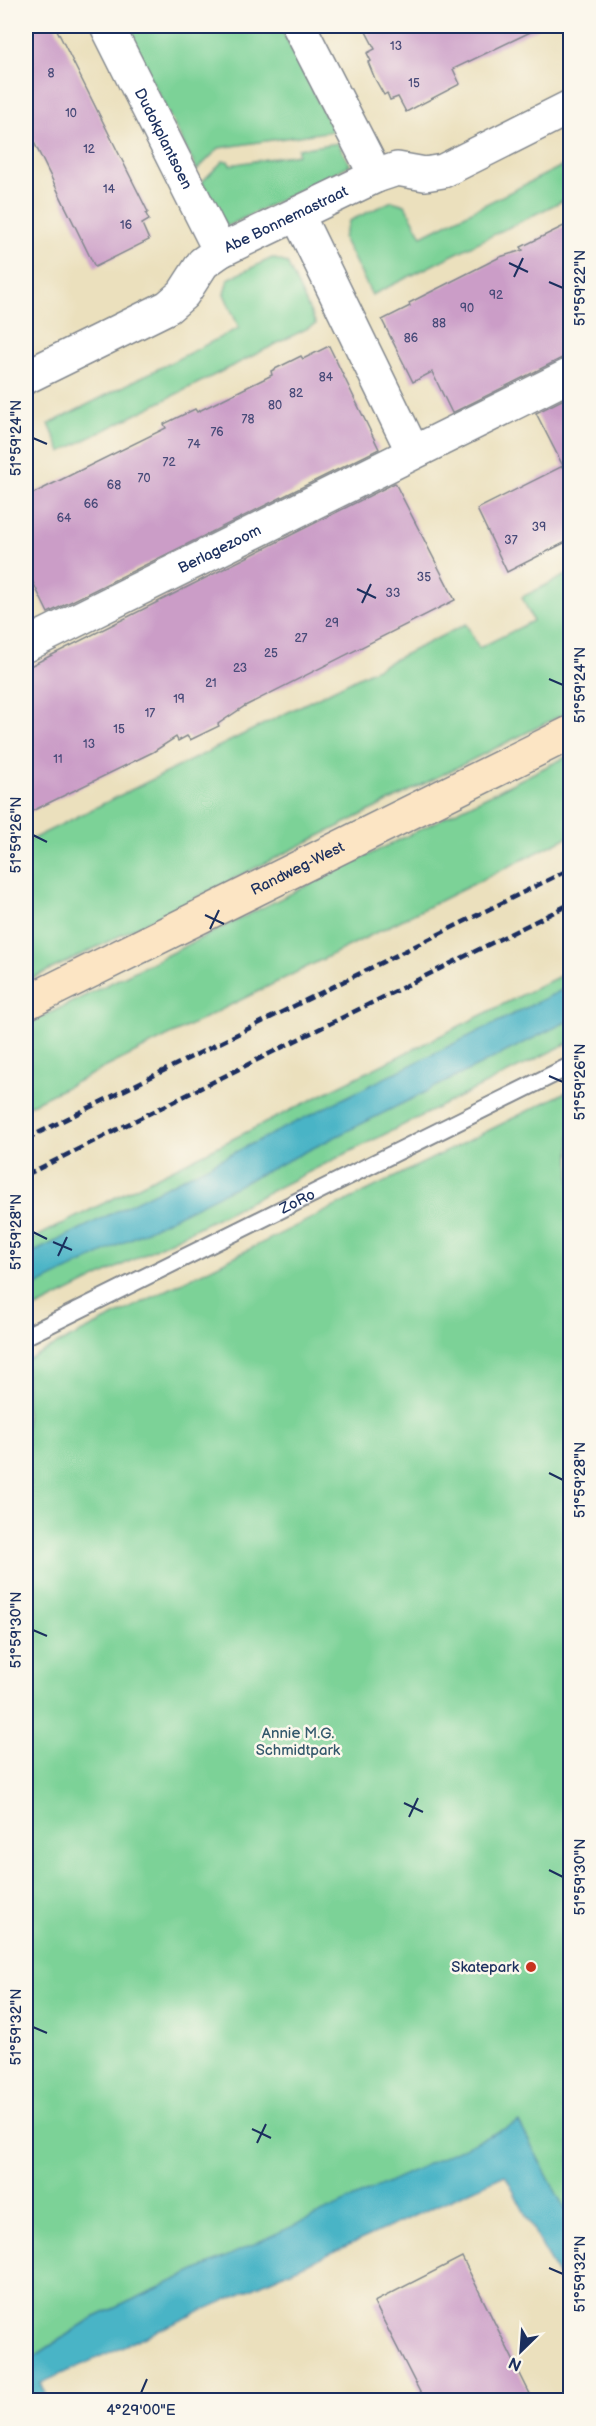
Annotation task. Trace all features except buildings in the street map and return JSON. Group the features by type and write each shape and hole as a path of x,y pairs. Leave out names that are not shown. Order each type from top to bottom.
{"main road":[{"name":"Randweg-West","path":"26,1003 570,733"}],"street":[{"name":"Dudokplantsoen","path":"107,26 220,251"},
{"path":"299,26 376,176"},
{"name":"Abe Bonnemastraat","path":"26,377 168,307 183,294 203,262 220,251 376,176 397,169 425,174 443,171 570,107"},
{"path":"297,214 414,452"},
{"name":"Berlagezoom","path":"26,645 570,375"}],"lane":[{"name":"ZoRo","path":"26,1336 570,1066"}],"green space":[{"path":"124,26 280,26 333,131 219,148 197,170"},
{"path":"338,143 350,165 226,227 202,182 223,161 228,161 230,165 298,154 298,149"},
{"path":"570,162 570,197 372,295 343,238 349,221 392,201 405,205 422,236"},
{"path":"272,258 287,263 316,324 61,452 49,424 239,328 224,294 228,279"},
{"path":"570,573 570,711 26,981 26,842 466,624 479,648 533,621 522,597"},
{"path":"570,755 570,836 26,1107 26,1025"},
{"path":"570,971 570,1042 26,1313 26,1242"},
{"name":"Annie M.G. Schmidtpark","path":"570,1090 570,2219 519,2123 91,2319 26,2362 26,1360"}],"water":[{"path":"570,986 570,1020 26,1291 26,1256"},
{"path":"519,2122 570,2219 570,2300 505,2175 41,2383 49,2400 26,2400 26,2362 91,2319"}],"railway":[{"path":"26,1139 570,869"},
{"path":"26,1175 570,904"}],"place":[{"name":"Skatepark","path":"531,1967"}]}
